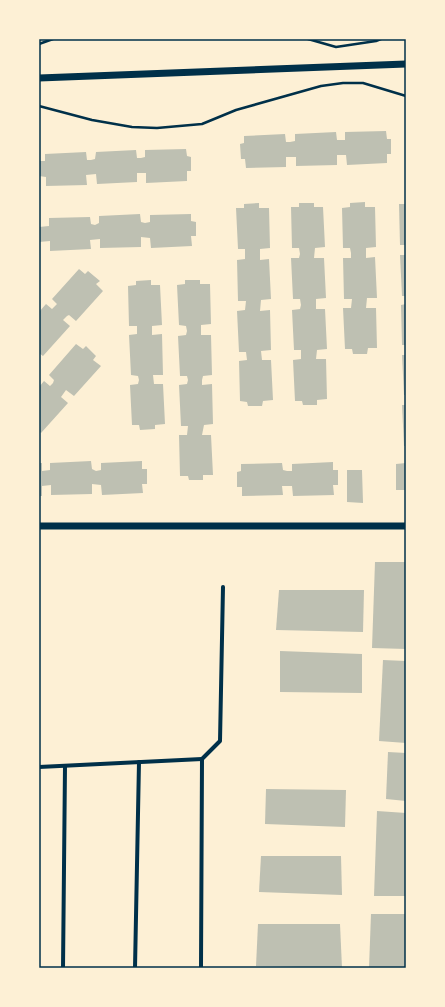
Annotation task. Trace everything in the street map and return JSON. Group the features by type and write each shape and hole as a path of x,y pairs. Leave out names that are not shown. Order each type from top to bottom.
{"street":[{"path":"39,78 406,64"},
{"path":"39,526 406,526"},
{"path":"39,767 202,759 220,741 223,587"},
{"path":"201,968 202,759"},
{"path":"135,968 139,762"},
{"path":"63,968 65,766"}],"path":[{"path":"39,44 53,39"},
{"path":"308,39 336,47 381,39"},
{"path":"39,106 92,120 132,127 157,128 202,124 236,110 321,86 343,83 364,83 406,96"}],"building":[{"path":"386,131 387,139 391,139 391,154 387,154 387,163 347,165 346,155 337,155 337,165 296,166 296,157 286,157 286,167 246,168 245,159 241,159 240,144 244,143 244,136 285,134 286,142 290,142 295,141 295,134 336,132 337,140 345,140 345,132"},
{"path":"186,149 187,156 191,157 191,171 187,171 187,181 146,183 146,173 137,173 137,182 97,184 96,174 86,175 87,185 46,186 46,177 39,176 39,161 45,161 45,154 86,152 87,160 91,160 95,159 96,152 136,150 137,158 141,158 145,157 145,150"},
{"path":"365,202 365,207 375,207 376,247 366,248 366,258 375,257 377,298 367,298 366,308 376,308 377,348 368,348 367,354 353,354 352,349 345,349 343,308 351,308 352,299 344,299 343,258 351,258 351,253 350,248 343,248 342,208 350,207 350,203"},
{"path":"259,203 259,208 269,208 270,248 260,249 260,260 269,259 271,299 261,300 260,311 270,310 271,350 261,351 262,360 271,360 273,400 263,401 262,406 248,406 247,402 240,401 239,361 247,360 246,352 239,352 237,311 245,310 246,301 238,301 237,260 245,259 245,249 238,249 236,208 244,208 244,204"},
{"path":"299,203 314,203 314,207 323,207 325,247 315,248 314,258 324,258 326,298 316,299 316,309 325,309 327,349 317,350 316,359 326,359 327,399 317,400 317,405 303,405 302,401 295,401 293,360 301,359 301,350 294,350 292,310 300,309 301,305 300,299 293,299 291,258 299,258 300,254 299,248 292,248 291,207 299,207"},
{"path":"399,204 406,204 406,245 400,245"},
{"path":"140,214 141,222 145,223 150,222 150,215 191,214 191,221 196,222 196,236 191,236 192,246 151,248 150,238 141,237 141,247 100,248 100,239 90,240 91,249 50,251 50,241 39,242 39,227 49,226 49,218 90,217 91,224 95,225 99,223 99,216"},
{"path":"400,255 406,255 406,296 402,296"},
{"path":"79,269 85,274 88,271 100,281 96,284 103,291 76,321 69,315 63,320 70,326 43,356 39,353 39,312 46,304 52,309 57,304 52,299"},
{"path":"151,280 151,285 160,285 162,325 152,326 152,335 162,334 163,375 153,375 154,384 163,384 165,424 155,425 155,429 140,430 139,425 132,425 130,385 138,384 139,380 138,376 131,375 129,335 137,334 137,326 129,326 128,286 136,285 136,281"},
{"path":"185,280 200,280 200,284 210,284 211,324 201,325 201,335 211,335 212,375 203,376 202,385 212,384 213,424 204,425 202,435 211,435 213,475 203,475 203,480 189,480 188,476 180,476 179,435 187,435 188,426 181,426 179,385 187,384 188,380 187,376 180,376 178,336 186,335 187,331 186,326 179,325 177,285 185,284"},
{"path":"406,304 406,345 402,345 401,305"},
{"path":"76,344 83,349 86,346 96,356 93,360 101,366 74,396 66,390 61,397 68,403 41,433 39,431 39,387 44,381 50,386 53,383 54,380 49,375"},
{"path":"402,355 406,355 406,395 404,395"},
{"path":"402,405 406,405 406,446 404,446"},
{"path":"91,461 92,469 96,471 101,470 101,463 142,461 142,469 147,469 147,484 142,484 143,493 102,495 101,485 92,484 92,494 51,495 51,485 42,486 42,496 39,496 39,463 42,463 42,471 50,470 50,463"},
{"path":"333,462 333,470 338,470 338,485 333,485 334,495 293,496 292,486 282,486 283,495 242,496 242,487 237,487 237,472 241,471 241,464 282,463 283,470 292,471 292,464"},
{"path":"406,463 406,490 396,490 396,464"},
{"path":"347,470 362,470 363,503 347,502"},
{"path":"375,562 406,562 406,649 372,648"},
{"path":"279,590 364,590 363,632 276,630"},
{"path":"280,651 362,654 362,693 280,692"},
{"path":"383,660 406,661 406,743 379,741"},
{"path":"388,752 406,753 406,801 386,799"},
{"path":"266,789 346,790 345,827 265,824"},
{"path":"377,811 406,813 406,896 374,896"},
{"path":"261,856 341,856 342,895 259,892"},
{"path":"371,914 406,914 406,968 369,968"},
{"path":"258,924 340,924 342,968 256,966"}]}
